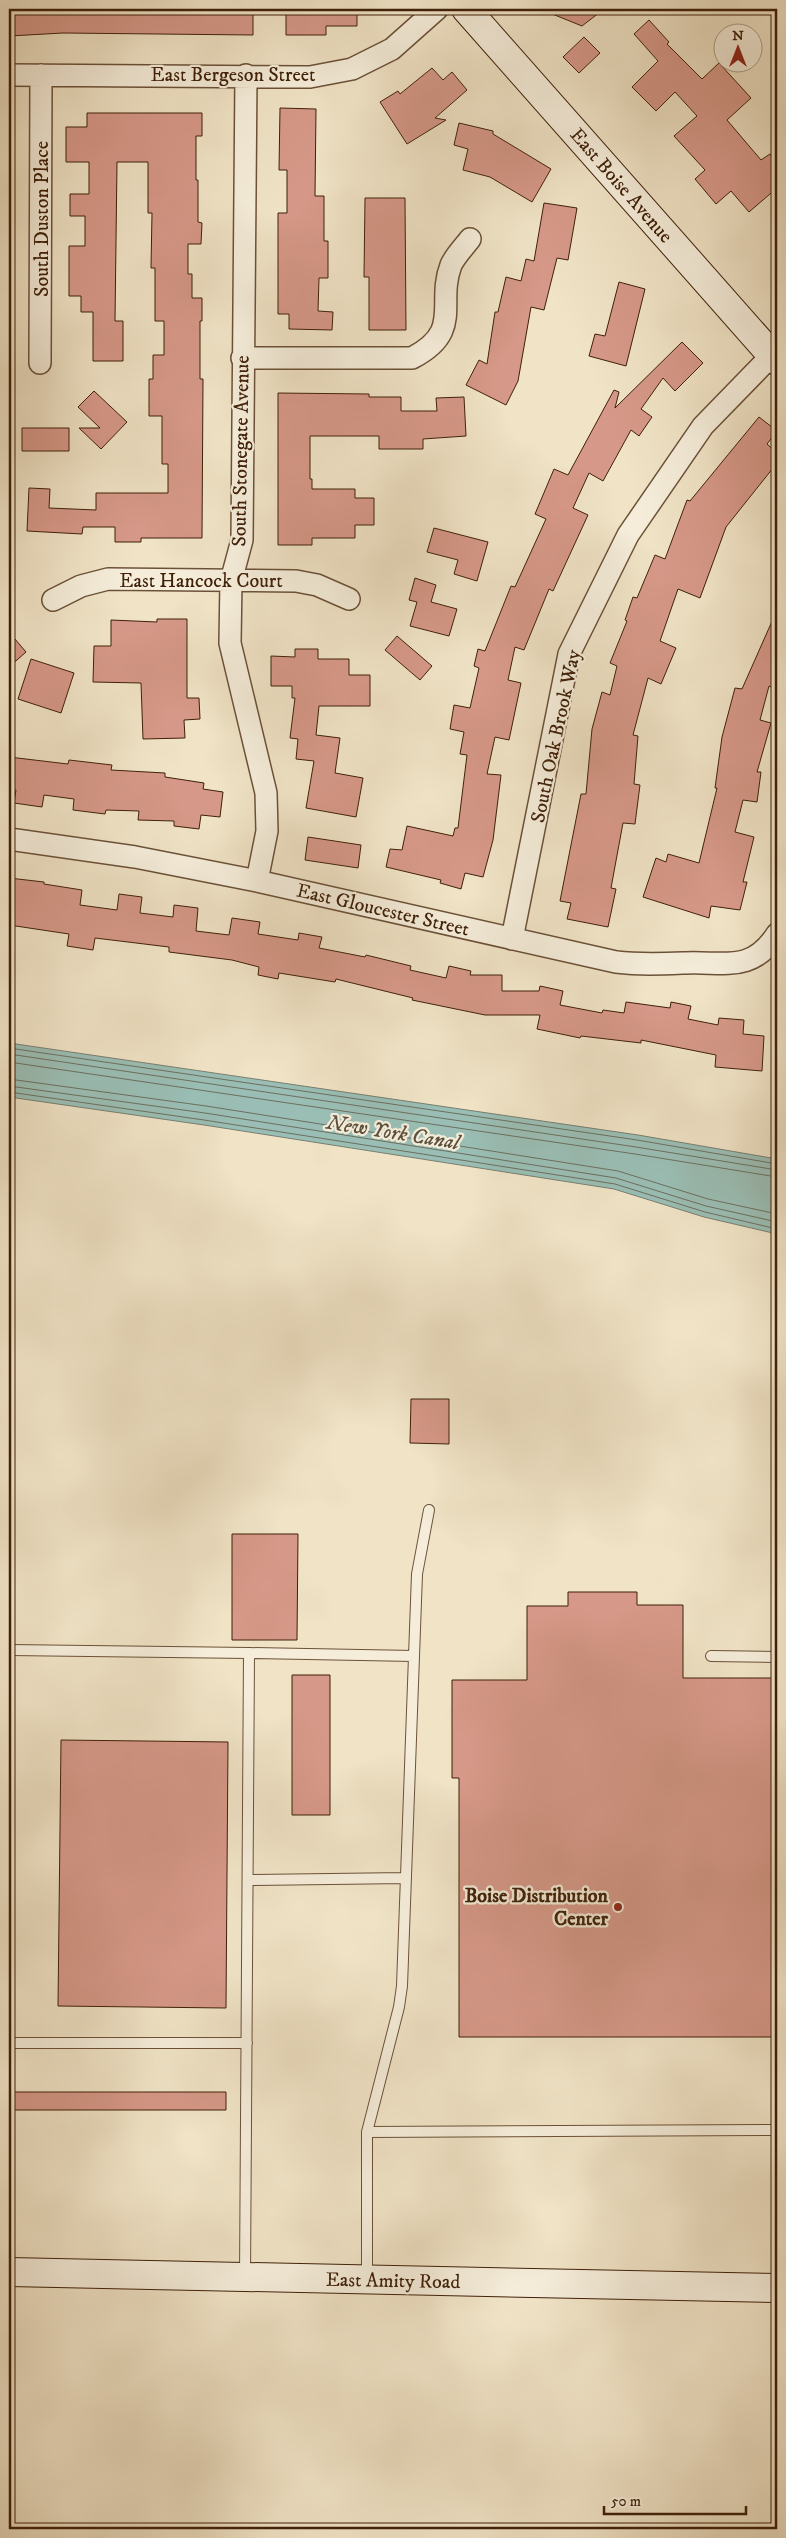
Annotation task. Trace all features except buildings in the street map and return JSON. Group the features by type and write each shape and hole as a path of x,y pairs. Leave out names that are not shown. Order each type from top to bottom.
{"street":[{"name":"East Bergeson Street","path":"9,75 310,76 352,69 392,49 437,9"},
{"name":"East Boise Avenue","path":"466,9 775,358"},
{"name":"South Duston Place","path":"40,363 41,75"},
{"name":"South Stonegate Avenue","path":"246,75 242,358 242,540 231,580 230,643 266,793 267,831 257,880"},
{"path":"242,358 412,358 418,355 425,351 442,331 447,318 452,264 470,239"},
{"name":"South Oak Brook Way","path":"512,939 569,654 628,534 703,426 775,358"},
{"name":"East Hancock Court","path":"53,600 81,586 108,579 296,581 317,585 348,599"},
{"name":"East Gloucester Street","path":"9,838 135,857 257,880 616,962 646,966 687,963 729,965 756,957 772,943 777,934"},
{"name":"East Amity Road","path":"9,2272 777,2288"}],"lane":[{"path":"367,2280 367,2132 399,2007 402,1986 417,1574 429,1510"},
{"path":"9,1650 414,1656"},
{"path":"245,2278 249,1653"},
{"path":"711,1656 777,1657"},
{"path":"248,1880 406,1878"},
{"path":"9,2043 247,2043"},
{"path":"367,2132 777,2130"}],"water":[{"name":"New York Canal","path":"9,1043 638,1135 777,1159 777,1234 704,1217 614,1189 204,1125 9,1097"}],"place":[{"name":"Boise Distribution Center","path":"618,1907"}]}
